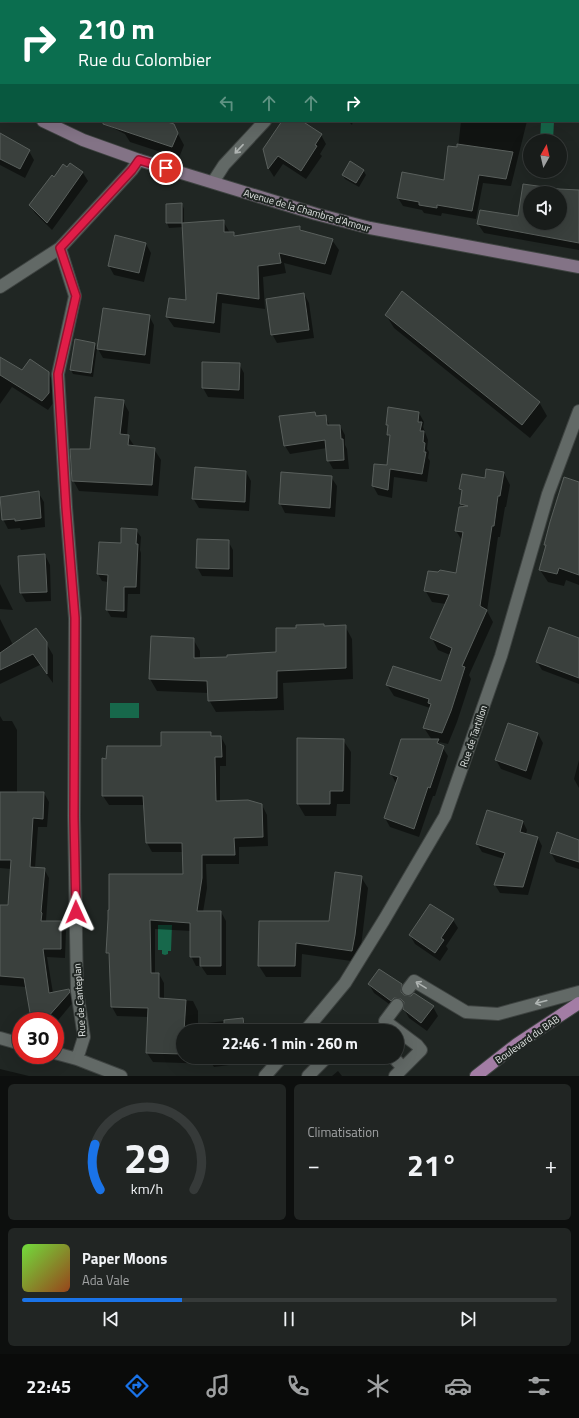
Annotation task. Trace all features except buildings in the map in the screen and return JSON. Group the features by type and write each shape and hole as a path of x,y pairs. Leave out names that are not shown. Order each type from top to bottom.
{"main road":[{"name":"Avenue de la Chambre d'Amour","path":"45,122 83,140 139,160 316,214 370,228 579,267"},
{"name":"Boulevard du BAB","path":"476,1076 517,1044 579,1003"}],"street":[{"path":"213,182 224,165 264,122"},
{"path":"0,287 60,248 132,170 139,160"},
{"name":"Rue de Canteplan","path":"60,248 76,296 58,374 66,507 75,618 74,817 77,983 84,1037 78,1059"},
{"name":"Rue de Tartillon","path":"311,1024 345,983 445,816 501,656 548,494 579,410"},
{"path":"408,988 414,981 466,1012 498,1014 579,992"},
{"path":"397,1005 385,1021 417,1045 421,1050 399,1072"},
{"path":"0,1038 12,1041"},
{"path":"64,1055 78,1059 121,1076"},
{"path":"265,1076 276,1064"},
{"path":"308,1076 320,1064"}],"shaded area":[{"path":"541,122 554,122 553,134 540,134"},
{"path":"110,703 139,703 139,718 110,718"},
{"path":"158,925 172,925 171,951 168,951 168,954 165,955 162,954 162,950 158,950"}],"route":[{"path":"76,912 74,817 75,618 66,507 58,374 76,296 60,248 132,170 139,160 166,168"}]}
